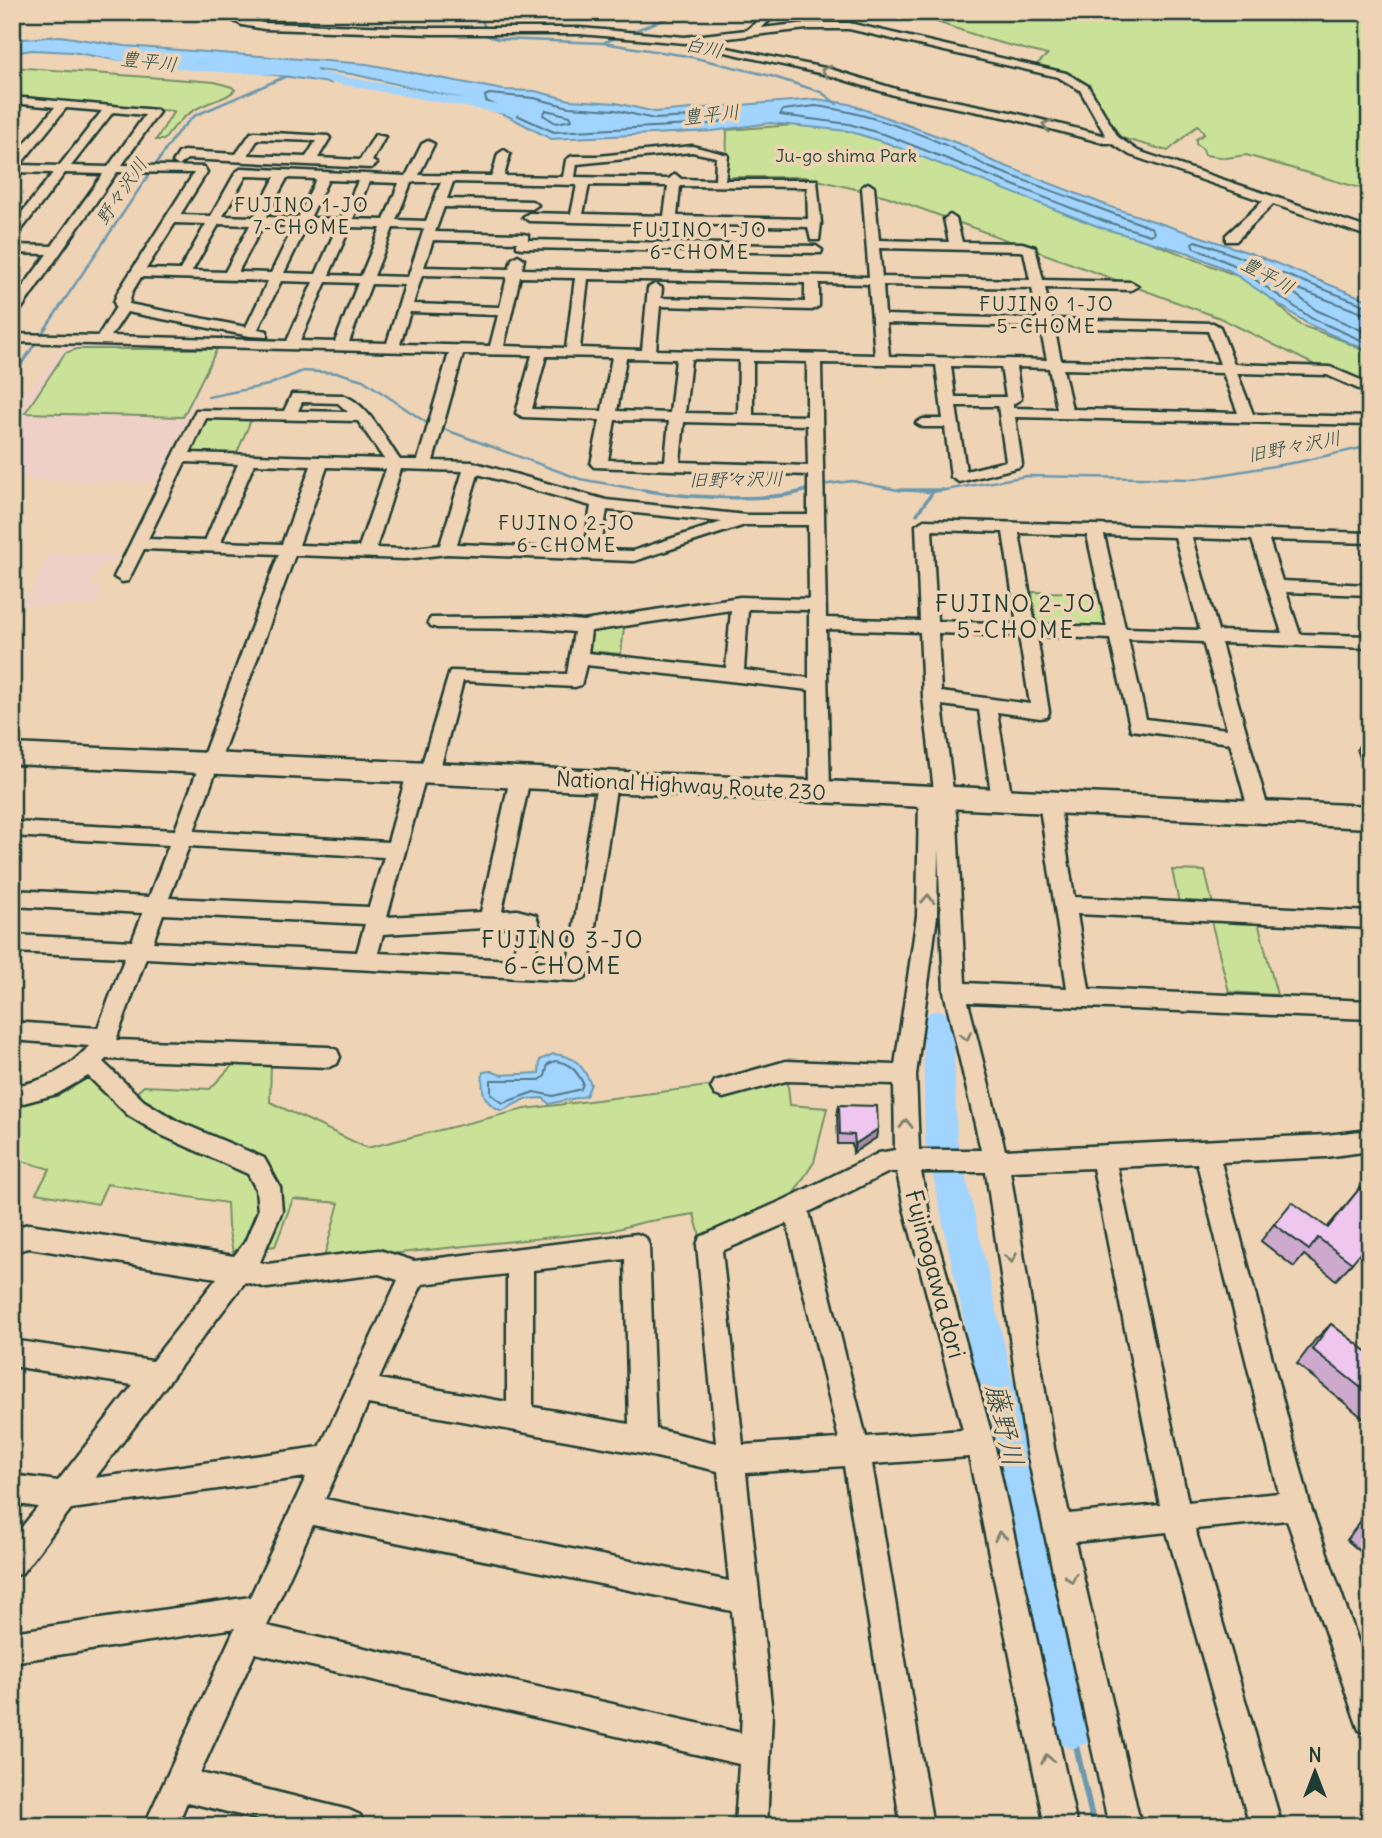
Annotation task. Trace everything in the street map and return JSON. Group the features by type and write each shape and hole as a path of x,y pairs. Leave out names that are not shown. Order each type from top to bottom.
{"highway":[{"name":"National Highway Route 230","path":"12,754 1370,817"}],"street":[{"path":"222,12 246,23 264,26 444,31 572,30 685,40 807,26 849,26 1053,72 1084,88 1113,139 1134,153 1370,233"},
{"path":"749,33 774,12"},
{"path":"685,40 702,46 830,72 897,93 1010,115 1104,141 1113,139"},
{"path":"12,312 153,112 13,101"},
{"path":"12,168 62,105"},
{"path":"12,234 110,108"},
{"path":"240,157 255,135 324,138 310,161"},
{"path":"364,164 379,137"},
{"path":"340,346 388,224 405,171 428,144"},
{"path":"568,180 572,160 599,160 692,149 722,155 718,198"},
{"path":"497,178 504,154"},
{"path":"172,169 183,155 364,164 449,178 584,180 595,177 675,181 718,198 762,204 815,223"},
{"path":"12,168 200,170 121,302 124,307 250,332 340,346"},
{"path":"184,274 243,172 365,178 405,171"},
{"path":"230,275 283,174"},
{"path":"250,332 324,176"},
{"path":"295,340 365,178"},
{"path":"392,348 429,230 449,178"},
{"path":"496,351 504,310 539,179"},
{"path":"584,180 670,221 718,198 798,180 813,183"},
{"path":"576,219 584,180"},
{"path":"441,203 530,211 576,219 675,181"},
{"path":"648,355 653,302 664,265 675,181"},
{"path":"718,198 762,204 813,183"},
{"path":"653,302 812,306 816,250 813,183"},
{"path":"868,187 882,360"},
{"path":"1231,238 1271,200"},
{"path":"173,219 388,224 522,241 664,265 814,278 1131,286"},
{"path":"950,219 956,245"},
{"path":"872,244 1022,247 1030,250 1066,414"},
{"path":"12,249 54,250"},
{"path":"138,273 366,279 515,272 582,274 816,250"},
{"path":"572,352 582,274"},
{"path":"102,340 124,307"},
{"path":"405,308 504,310"},
{"path":"880,319 1213,327 1247,418"},
{"path":"12,338 1330,371 1370,390"},
{"path":"424,465 457,350"},
{"path":"540,352 523,414 814,421"},
{"path":"620,354 599,464 672,466 816,481"},
{"path":"672,466 684,355"},
{"path":"745,419 746,357"},
{"path":"814,359 820,792"},
{"path":"943,362 959,477 1014,464 1006,407"},
{"path":"1006,407 1014,399 1008,363"},
{"path":"121,577 201,414 289,415 296,397 335,397 342,399 362,417 395,464"},
{"path":"949,401 1066,414 1370,421"},
{"path":"923,423 952,423"},
{"path":"180,457 472,467 600,503 746,520 817,520"},
{"path":"211,547 248,459"},
{"path":"12,1096 23,1096 54,1085 98,1050 141,950 321,461"},
{"path":"366,552 395,464"},
{"path":"447,548 472,467"},
{"path":"591,554 600,503"},
{"path":"137,544 405,554 447,548 634,556 746,520"},
{"path":"1125,1826 1040,1448 989,1161 955,992 937,797 924,525 1370,538"},
{"path":"932,697 1040,712 1010,527"},
{"path":"1094,529 1138,725 1238,737"},
{"path":"1182,533 1213,636 1259,812"},
{"path":"1259,535 1293,639"},
{"path":"1276,586 1370,590"},
{"path":"735,675 740,603"},
{"path":"437,622 541,623 583,627 740,603 929,626 1370,642"},
{"path":"365,960 396,850 456,675 575,681 583,627"},
{"path":"579,658 819,685"},
{"path":"987,705 1002,800"},
{"path":"489,921 520,778"},
{"path":"12,943 577,972 607,782"},
{"name":"Fujinogawa dori","path":"937,797 927,916 905,1075 916,1208 980,1443 1061,1826"},
{"path":"1049,802 1080,998"},
{"path":"12,829 396,850"},
{"path":"12,898 376,921 489,921 517,918 529,922 530,932 520,968"},
{"path":"1066,905 1370,920"},
{"path":"955,992 1370,1010"},
{"path":"12,1031 98,1050 329,1057"},
{"path":"12,1563 255,1250 270,1211 268,1187 256,1166 169,1128 136,1108 98,1050"},
{"path":"723,1088 786,1071 905,1075"},
{"path":"751,1826 757,1713 709,1245 795,1207 887,1161 989,1161 1206,1152 1326,1146 1370,1140"},
{"path":"1206,1152 1296,1506 1370,1719"},
{"path":"1103,1156 1177,1517 1266,1826"},
{"path":"795,1207 856,1453 917,1826"},
{"path":"12,1240 29,1236 239,1269 267,1276 379,1262 414,1273 637,1246 643,1440"},
{"path":"520,1260 520,1418"},
{"path":"159,1826 414,1273"},
{"path":"12,1353 156,1375"},
{"path":"360,1389 643,1440 731,1460 980,1443"},
{"path":"12,1489 63,1496 328,1460"},
{"path":"1060,1529 1296,1506"},
{"path":"305,1509 746,1599"},
{"path":"12,1647 253,1623 756,1752"},
{"path":"179,1784 349,1826"}],"shaded area":[{"path":"64,345 219,348 158,483 12,479 12,428 22,414 12,414 12,402 34,386"},
{"path":"50,554 117,554 113,564 101,564 90,586 103,587 95,606 22,606"},
{"path":"185,1810 249,1826 178,1826"}],"green space":[{"path":"907,12 1370,12 1370,191 1246,155 1226,158 1205,155 1203,149 1196,144 1196,139 1204,134 1198,125 1168,151 1118,137 1088,89 1069,77 1036,65 1047,55 990,40"},
{"path":"12,67 215,82 235,90 226,97 189,113 164,140 156,140 174,111 12,98"},
{"name":"Ju-go shima Park","path":"820,123 855,127 1253,282 1300,325 1370,354 1370,387 1319,367 1220,318 886,196 804,177 726,177 727,130"},
{"path":"77,349 217,349 183,417 25,413 65,353"},
{"path":"252,418 236,455 191,452 207,419"},
{"path":"1032,592 1102,593 1108,626 1036,623"},
{"path":"624,627 621,654 588,651 591,631"},
{"path":"1172,870 1205,871 1213,905 1179,903"},
{"path":"1211,921 1258,922 1277,995 1229,992"},
{"path":"239,1058 271,1060 270,1102 367,1148 525,1109 787,1076 790,1105 827,1108 814,1162 790,1199 700,1236 694,1214 610,1231 323,1261 339,1203 293,1199 275,1246 233,1252 227,1203 107,1184 98,1204 36,1193 50,1169 12,1158 12,1101 90,1072 122,1105 144,1086 210,1089"}],"water":[{"path":"60,36 125,46 367,64 503,90 535,91 570,100 616,103 655,112 816,99 849,104 968,147 990,160 1111,207 1253,254 1370,301 1370,352 1308,324 1230,271 1189,253 1102,228 887,143 848,131 770,123 713,131 551,139 508,116 462,99 352,74 317,70 330,83 201,64 110,59 72,52 32,50 12,53 12,40"},
{"path":"553,1054 572,1059 581,1066 591,1084 586,1096 549,1104 543,1098 525,1099 502,1111 487,1100 482,1085 483,1072 491,1071 501,1075 539,1073 540,1060"}],"building":[{"path":"839,1105 877,1106 878,1129 855,1144 854,1135 840,1134"},
{"path":"1360,1188 1370,1195 1370,1241 1352,1263 1318,1238 1309,1250 1274,1224 1292,1202 1328,1228"},
{"path":"1331,1324 1370,1354 1370,1395 1312,1349"}],"waterway":[{"name":"白川","path":"485,12 481,17 488,36 498,39 603,43 687,56 771,76 821,92 837,104"},
{"path":"605,42 683,12"},
{"name":"豊平川","path":"116,56 198,67 297,72 515,112"},
{"name":"野々沢川","path":"12,378 177,133 194,116 289,75"},
{"name":"旧野々沢川","path":"208,397 268,385 303,371 339,373 363,380 427,423 580,479 653,492"},
{"name":"旧野々沢川","path":"933,492 1027,476 1195,479 1298,462 1370,446"},
{"name":"旧野々沢川","path":"821,485 852,481 898,490 930,492"},
{"name":"旧野々沢川","path":"802,492 812,488"},
{"name":"旧野々沢川","path":"643,490 702,497 749,498 806,490"},
{"name":"旧野々沢川","path":"901,490 943,490"},
{"name":"藤野川","path":"917,514 932,493"},
{"name":"藤野川","path":"938,1022 941,1139 1072,1728"},
{"name":"藤野川","path":"1072,1728 1094,1826"}],"district":[{"name":"FUJINO 1-JO 7-CHOME","path":"302,216"},
{"name":"FUJINO 1-JO 6-CHOME","path":"700,241"},
{"name":"FUJINO 1-JO 5-CHOME","path":"1047,315"},
{"name":"FUJINO 2-JO 6-CHOME","path":"567,534"},
{"name":"FUJINO 2-JO 5-CHOME","path":"1016,617"},
{"name":"FUJINO 3-JO 6-CHOME","path":"563,953"}]}
